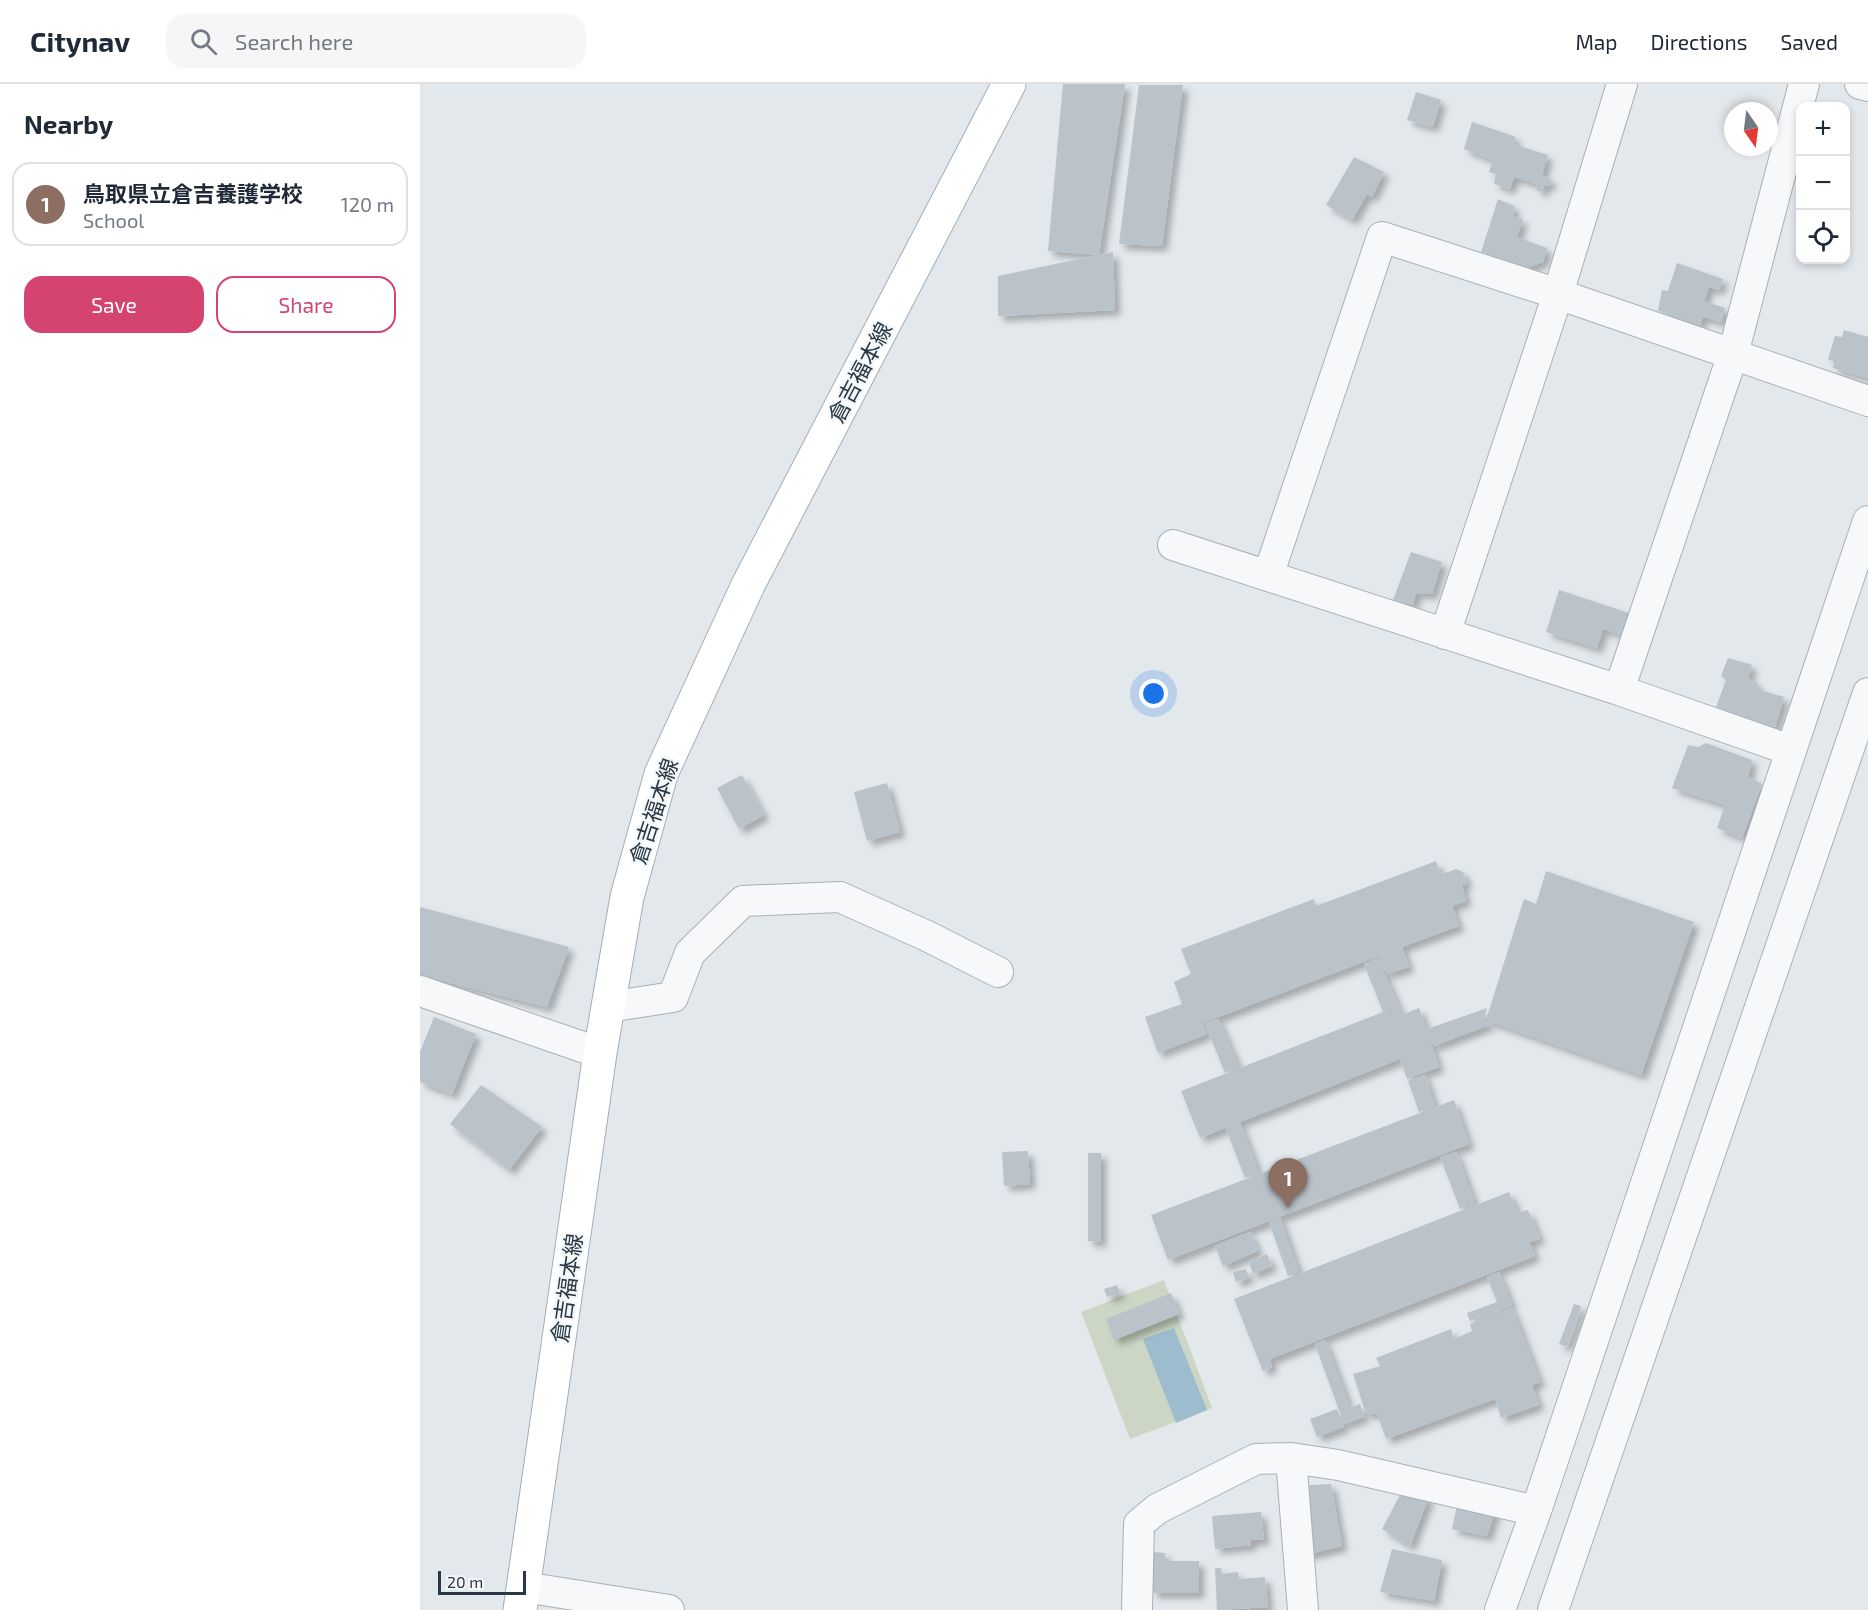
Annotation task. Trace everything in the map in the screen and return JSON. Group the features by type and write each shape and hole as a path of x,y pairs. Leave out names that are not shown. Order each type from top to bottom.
{"main road":[{"name":"倉吉福本線","path":"522,1598 600,1053 627,897 661,774 748,585 1009,84"}],"street":[{"path":"1445,634 1558,294 1622,84"},
{"path":"1619,690 1733,354 1804,84"},
{"path":"1860,84 1868,86"},
{"path":"1268,576 1382,237 1558,294 1868,401"},
{"path":"1500,1610 1536,1511 1868,521"},
{"path":"1173,545 1619,690 1790,750"},
{"path":"1553,1610 1868,693"},
{"path":"608,1007 673,997 690,953 742,901 840,897 927,936 998,972"},
{"path":"420,991 600,1053"},
{"path":"1137,1610 1139,1524 1156,1509 1256,1459 1291,1458 1338,1465 1536,1511"},
{"path":"1291,1458 1303,1610"},
{"path":"522,1598 669,1610"}],"green space":[{"path":"1164,1280 1212,1408 1130,1439 1081,1312"}],"water":[{"path":"1174,1328 1207,1410 1176,1423 1143,1339"}],"building":[{"path":"1063,84 1125,84 1099,255 1048,251"},
{"path":"1139,85 1183,85 1162,246 1119,244"},
{"path":"1416,92 1441,100 1433,127 1407,120"},
{"path":"1472,122 1516,137 1513,144 1548,155 1542,175 1552,180 1550,185 1544,186 1542,192 1536,190 1537,184 1514,177 1510,189 1494,184 1496,174 1489,172 1493,160 1464,149"},
{"path":"1354,157 1384,172 1372,197 1367,194 1352,220 1326,205"},
{"path":"1498,199 1514,206 1513,217 1523,219 1517,237 1547,248 1543,262 1527,268 1481,252"},
{"path":"1113,252 1115,310 998,316 998,276"},
{"path":"1677,263 1723,279 1719,290 1709,287 1704,301 1725,308 1721,322 1703,317 1700,325 1658,311 1662,290 1668,291"},
{"path":"1844,330 1868,337 1868,378 1833,368 1834,362 1828,359 1835,336 1842,337"},
{"path":"1411,552 1442,562 1432,594 1416,593 1413,605 1393,600"},
{"path":"1559,590 1629,613 1621,635 1603,629 1597,648 1546,632"},
{"path":"1728,658 1752,665 1748,679 1758,683 1756,689 1784,697 1775,727 1716,707 1726,680 1721,676"},
{"path":"1706,743 1752,760 1748,777 1762,784 1742,838 1717,828 1725,805 1672,788 1688,745 1698,747"},
{"path":"742,775 764,815 739,829 717,788"},
{"path":"887,783 900,832 867,841 854,792"},
{"path":"1436,861 1448,895 1442,874 1456,869 1463,872 1467,883 1462,885 1466,901 1452,906 1459,926 1402,947 1409,967 1387,974 1379,956 1203,1023 1207,1034 1158,1053 1145,1017 1182,1004 1174,982 1191,974 1181,949 1314,899 1316,906"},
{"path":"1546,871 1694,922 1641,1075 1486,1020 1524,899 1536,904"},
{"path":"420,907 569,947 547,1007 420,975"},
{"path":"1378,958 1401,1013 1393,1017 1390,1009 1387,1010 1391,1019 1419,1008 1439,1067 1407,1079 1400,1059 1200,1138 1181,1091 1383,1012 1364,964"},
{"path":"1487,1008 1483,1021 1492,1024 1434,1046 1427,1029"},
{"path":"434,1017 476,1034 452,1094 420,1082 420,1052"},
{"path":"1218,1019 1239,1067 1225,1073 1205,1024"},
{"path":"1425,1075 1435,1106 1419,1112 1408,1081"},
{"path":"481,1085 542,1127 509,1170 450,1124"},
{"path":"1454,1100 1469,1144 1168,1260 1151,1215"},
{"path":"1240,1123 1259,1173 1245,1178 1226,1129"},
{"path":"1028,1151 1030,1184 1004,1186 1002,1152"},
{"path":"1456,1152 1475,1204 1460,1209 1440,1157"},
{"path":"1088,1153 1101,1153 1101,1242 1088,1241"},
{"path":"1509,1192 1518,1213 1528,1210 1540,1239 1529,1242 1535,1256 1270,1359 1272,1367 1263,1371 1234,1299"},
{"path":"1280,1218 1299,1272 1288,1276 1269,1222"},
{"path":"1250,1232 1258,1251 1223,1266 1215,1246"},
{"path":"1267,1254 1272,1266 1253,1274 1249,1262"},
{"path":"1246,1269 1249,1278 1236,1282 1233,1272"},
{"path":"1499,1272 1512,1306 1470,1321 1467,1313 1497,1302 1487,1277"},
{"path":"1117,1285 1120,1293 1107,1297 1104,1289"},
{"path":"1171,1293 1179,1314 1114,1340 1106,1319"},
{"path":"1574,1304 1581,1306 1567,1347 1559,1344"},
{"path":"1512,1308 1540,1382 1532,1385 1539,1405 1501,1418 1495,1399 1386,1439 1377,1413 1366,1414 1353,1374 1380,1366 1376,1358 1451,1329 1454,1339 1472,1331 1470,1324"},
{"path":"1325,1340 1350,1408 1360,1404 1364,1417 1344,1424 1315,1344"},
{"path":"1337,1409 1344,1427 1317,1437 1310,1419"},
{"path":"1331,1484 1342,1546 1306,1555 1293,1486"},
{"path":"1403,1489 1429,1497 1410,1546 1382,1529"},
{"path":"1458,1501 1496,1508 1487,1536 1452,1529"},
{"path":"1261,1512 1264,1540 1251,1540 1251,1545 1215,1549 1212,1516"},
{"path":"1392,1549 1442,1560 1434,1601 1380,1592"},
{"path":"1152,1552 1165,1553 1165,1561 1199,1561 1199,1593 1152,1593"},
{"path":"1215,1568 1221,1568 1222,1574 1238,1572 1239,1579 1265,1577 1268,1607 1217,1610"}],"place":[{"name":"鳥取県立倉吉養護学校","path":"1288,1208"}]}
